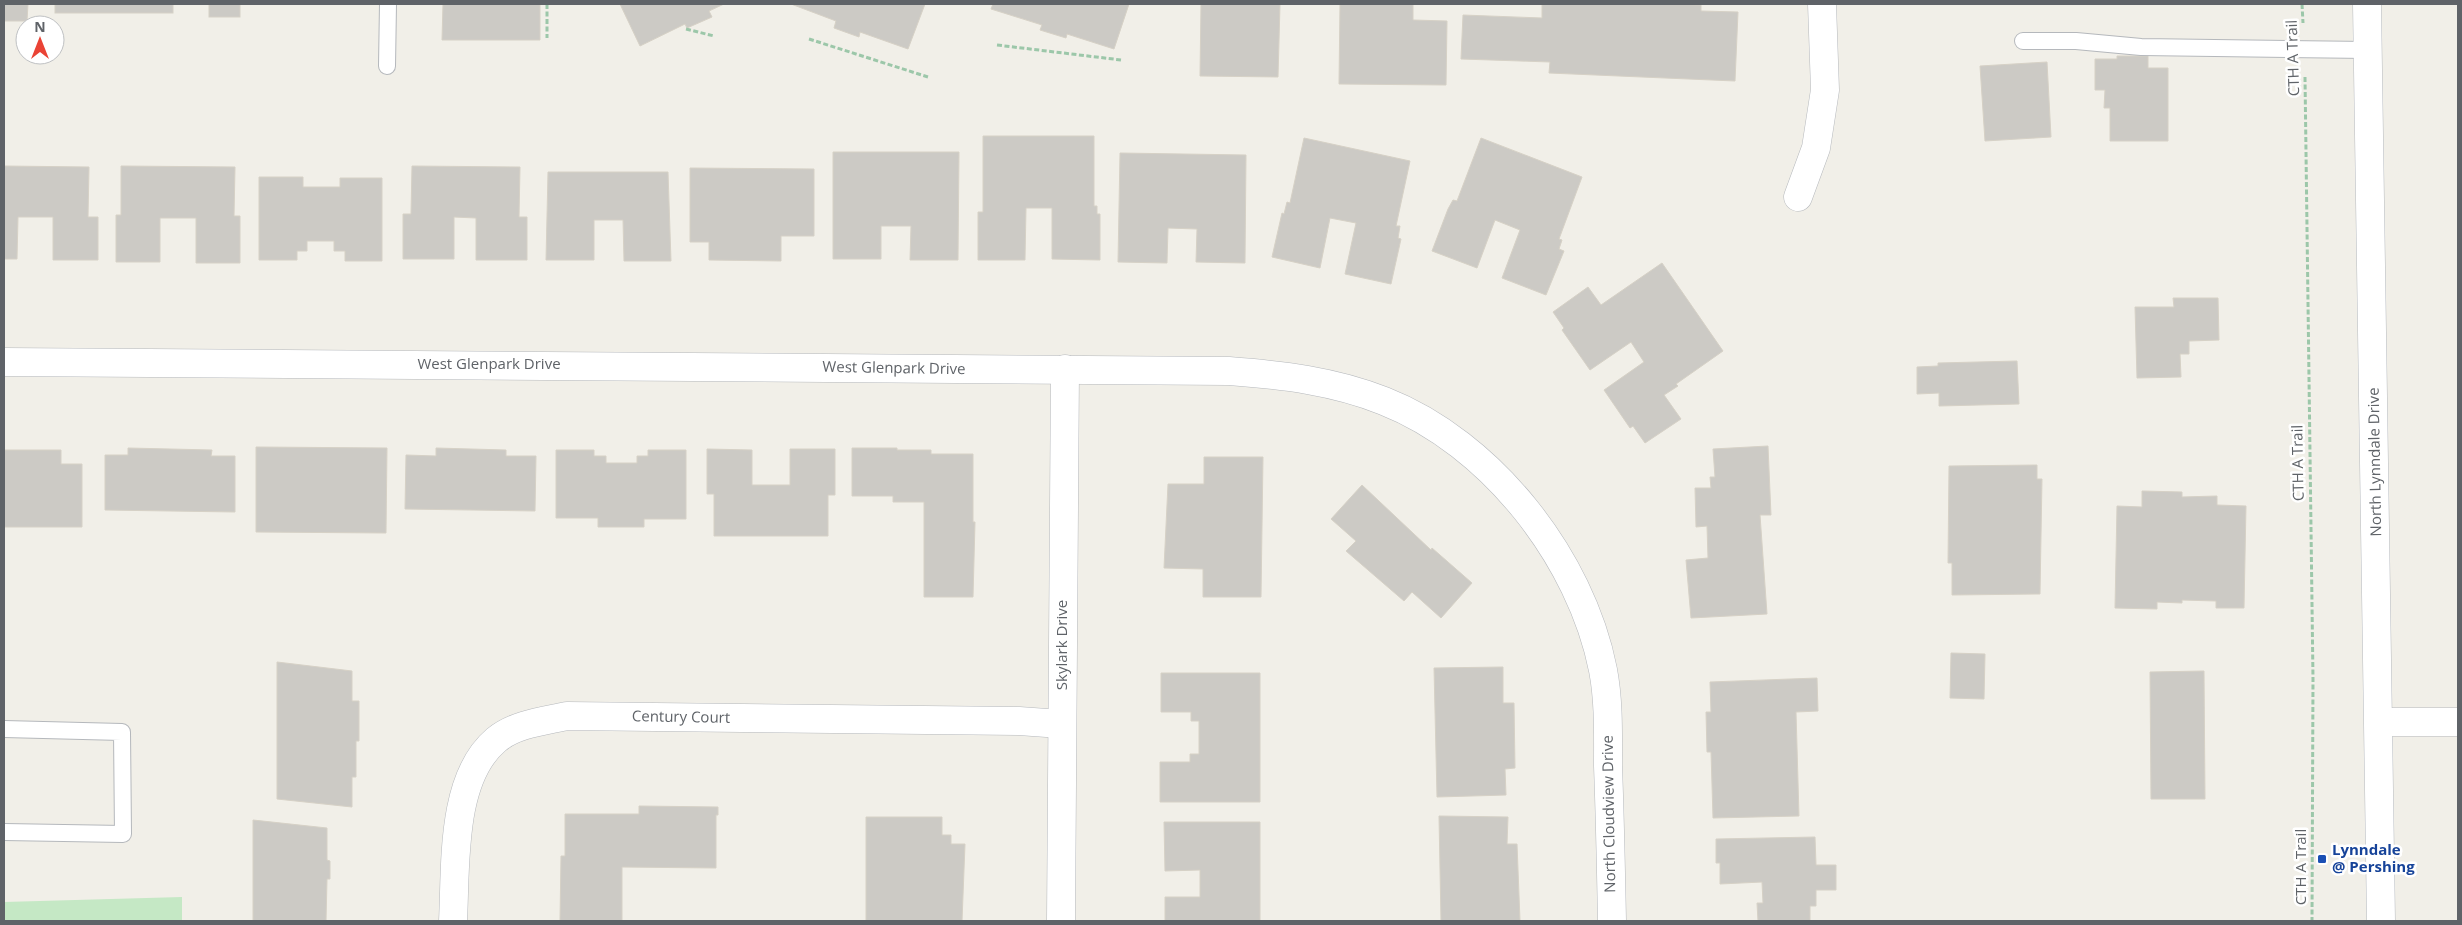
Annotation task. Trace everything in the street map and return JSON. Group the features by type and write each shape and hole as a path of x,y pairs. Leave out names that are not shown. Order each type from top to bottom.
{"street":[{"path":"1798,197 1816,148 1825,90 1822,4"},
{"name":"North Lynndale Drive","path":"2367,4 2381,921"},
{"name":"West Glenpark Drive","path":"4,362 1229,371 1285,375 1328,384 1384,401 1432,424 1506,487 1560,558 1581,603 1603,670 1606,707"},
{"name":"Skylark Drive","path":"1061,921 1065,369"},
{"name":"North Cloudview Drive","path":"1606,707 1612,921"},
{"name":"Century Court","path":"453,921 458,824 465,789 479,759 496,740 528,724 567,716 1019,721 1061,724"},
{"path":"2378,722 2458,722"}],"lane":[{"path":"387,66 388,4"},
{"path":"2023,41 2076,41 2141,47 2368,50"},
{"path":"4,729 122,732 123,834 4,832"}],"path":[{"path":"547,4 547,38"},
{"name":"CTH A Trail","path":"2302,4 2305,48 2313,679 2312,921"},
{"path":"686,29 714,36"},
{"path":"809,38 928,77"},
{"path":"997,45 1121,60"}],"green space":[{"path":"182,897 182,921 4,921 4,902"}],"building":[{"path":"4,4 28,4 27,15 15,15 15,21 4,21"},
{"path":"55,4 173,4 173,13 55,13"},
{"path":"209,4 240,4 240,17 209,17"},
{"path":"443,4 540,4 540,40 442,40"},
{"path":"620,4 724,4 709,11 712,17 687,28 685,24 640,46"},
{"path":"791,4 925,4 908,49 860,32 859,37 834,28 836,21"},
{"path":"993,4 1129,4 1114,49 1067,34 1066,38 1040,30 1042,25 991,9"},
{"path":"1201,4 1280,4 1278,77 1200,76"},
{"path":"1340,4 1413,4 1413,20 1447,21 1446,85 1339,84"},
{"path":"1542,4 1701,5 1701,11 1738,12 1735,81 1549,73 1550,62 1461,59 1463,15 1542,18"},
{"path":"2117,56 2148,56 2148,68 2168,68 2168,141 2110,141 2110,108 2104,108 2105,90 2095,90 2095,59 2117,59"},
{"path":"2047,62 2051,137 1985,141 1980,66"},
{"path":"983,136 1094,136 1094,206 1097,206 1097,214 1100,214 1100,260 1052,259 1052,208 1026,208 1025,260 978,260 978,212 983,212"},
{"path":"1304,138 1410,161 1396,226 1400,226 1398,238 1401,239 1391,284 1345,274 1356,223 1330,218 1320,268 1272,257 1282,213 1284,214 1287,202 1290,203"},
{"path":"1481,138 1582,177 1559,239 1562,240 1559,249 1564,251 1546,295 1502,278 1520,230 1495,220 1477,268 1432,251 1448,209 1453,200 1457,201"},
{"path":"833,152 959,152 958,260 910,260 911,226 881,226 881,259 833,259"},
{"path":"1120,153 1246,155 1245,263 1196,262 1197,229 1168,228 1167,263 1118,262"},
{"path":"4,166 89,167 88,217 98,217 98,260 53,260 53,217 18,217 17,259 4,259"},
{"path":"121,166 235,167 234,216 240,216 240,263 196,263 196,218 160,218 160,262 116,262 116,215 121,215"},
{"path":"412,166 520,167 519,217 527,217 527,260 476,260 476,218 454,217 454,259 403,259 403,214 411,214"},
{"path":"690,168 814,169 814,236 781,236 781,261 709,260 709,242 690,242"},
{"path":"548,172 668,172 671,261 624,261 623,220 594,220 594,260 546,260"},
{"path":"259,177 303,177 303,187 340,187 340,178 382,178 382,261 345,261 345,251 334,251 334,241 307,241 307,251 297,251 297,260 259,260"},
{"path":"1662,263 1723,351 1676,384 1678,386 1664,395 1681,419 1645,443 1633,426 1630,428 1604,390 1644,362 1631,342 1590,370 1562,330 1564,328 1553,312 1588,287 1601,305"},
{"path":"2173,298 2218,298 2219,340 2189,341 2189,354 2180,354 2181,377 2137,378 2135,307 2174,307"},
{"path":"2017,361 2019,404 1939,406 1939,393 1917,394 1917,367 1938,366 1938,363"},
{"path":"1768,446 1771,515 1760,515 1767,614 1691,618 1686,560 1708,558 1707,526 1696,527 1695,488 1711,488 1710,477 1715,477 1713,449"},
{"path":"256,447 387,448 386,533 256,532"},
{"path":"128,448 212,450 211,456 235,456 235,512 105,510 105,455 128,455"},
{"path":"436,448 506,450 506,456 536,456 535,511 405,509 406,455 436,456"},
{"path":"852,448 897,448 897,450 931,450 931,454 973,454 973,522 975,522 973,597 924,597 924,502 893,502 893,496 852,496"},
{"path":"707,449 752,450 752,485 790,485 790,449 835,449 835,495 828,495 828,536 714,536 714,494 707,494"},
{"path":"4,450 61,450 61,464 82,464 82,527 4,527"},
{"path":"556,450 594,450 594,456 606,456 606,463 637,463 637,456 648,456 648,450 686,450 686,519 644,519 644,527 598,527 598,518 556,518"},
{"path":"1204,457 1263,457 1261,597 1203,597 1203,569 1164,568 1168,484 1204,484"},
{"path":"2037,465 2037,479 2042,479 2040,594 1952,595 1952,563 1948,563 1949,466"},
{"path":"1362,485 1431,550 1432,548 1472,583 1441,618 1412,592 1404,601 1346,551 1356,541 1331,519"},
{"path":"2142,491 2182,492 2182,497 2217,496 2217,505 2246,506 2244,608 2216,608 2216,601 2182,600 2182,603 2157,602 2157,609 2115,608 2117,506 2142,507"},
{"path":"1951,653 1985,654 1984,699 1950,698"},
{"path":"277,662 352,671 352,701 359,701 359,741 356,741 356,777 352,777 352,807 277,799"},
{"path":"1503,667 1503,703 1514,703 1515,768 1505,769 1506,795 1437,797 1434,668"},
{"path":"2204,671 2205,799 2151,799 2150,672"},
{"path":"1161,673 1260,673 1260,802 1160,802 1160,762 1190,762 1190,754 1199,754 1199,721 1191,721 1191,712 1161,712"},
{"path":"1817,678 1818,711 1796,712 1799,816 1713,818 1711,752 1707,752 1706,712 1711,712 1710,682"},
{"path":"639,806 718,807 718,815 716,815 716,868 622,867 622,921 560,921 561,856 565,856 565,814 639,814"},
{"path":"1439,816 1508,817 1507,844 1517,844 1520,921 1441,921"},
{"path":"866,817 942,817 942,835 951,835 951,844 965,844 962,921 866,921"},
{"path":"253,820 327,828 327,860 330,861 330,879 327,879 326,921 253,921"},
{"path":"1164,822 1260,822 1260,921 1165,921 1165,897 1200,897 1200,870 1165,871"},
{"path":"1815,837 1816,865 1836,865 1836,890 1816,890 1816,906 1810,906 1810,921 1758,921 1757,903 1763,903 1762,882 1720,884 1720,863 1716,863 1716,839"}],"place":[{"name":"Lynndale @ Pershing","path":"2322,859"}]}
